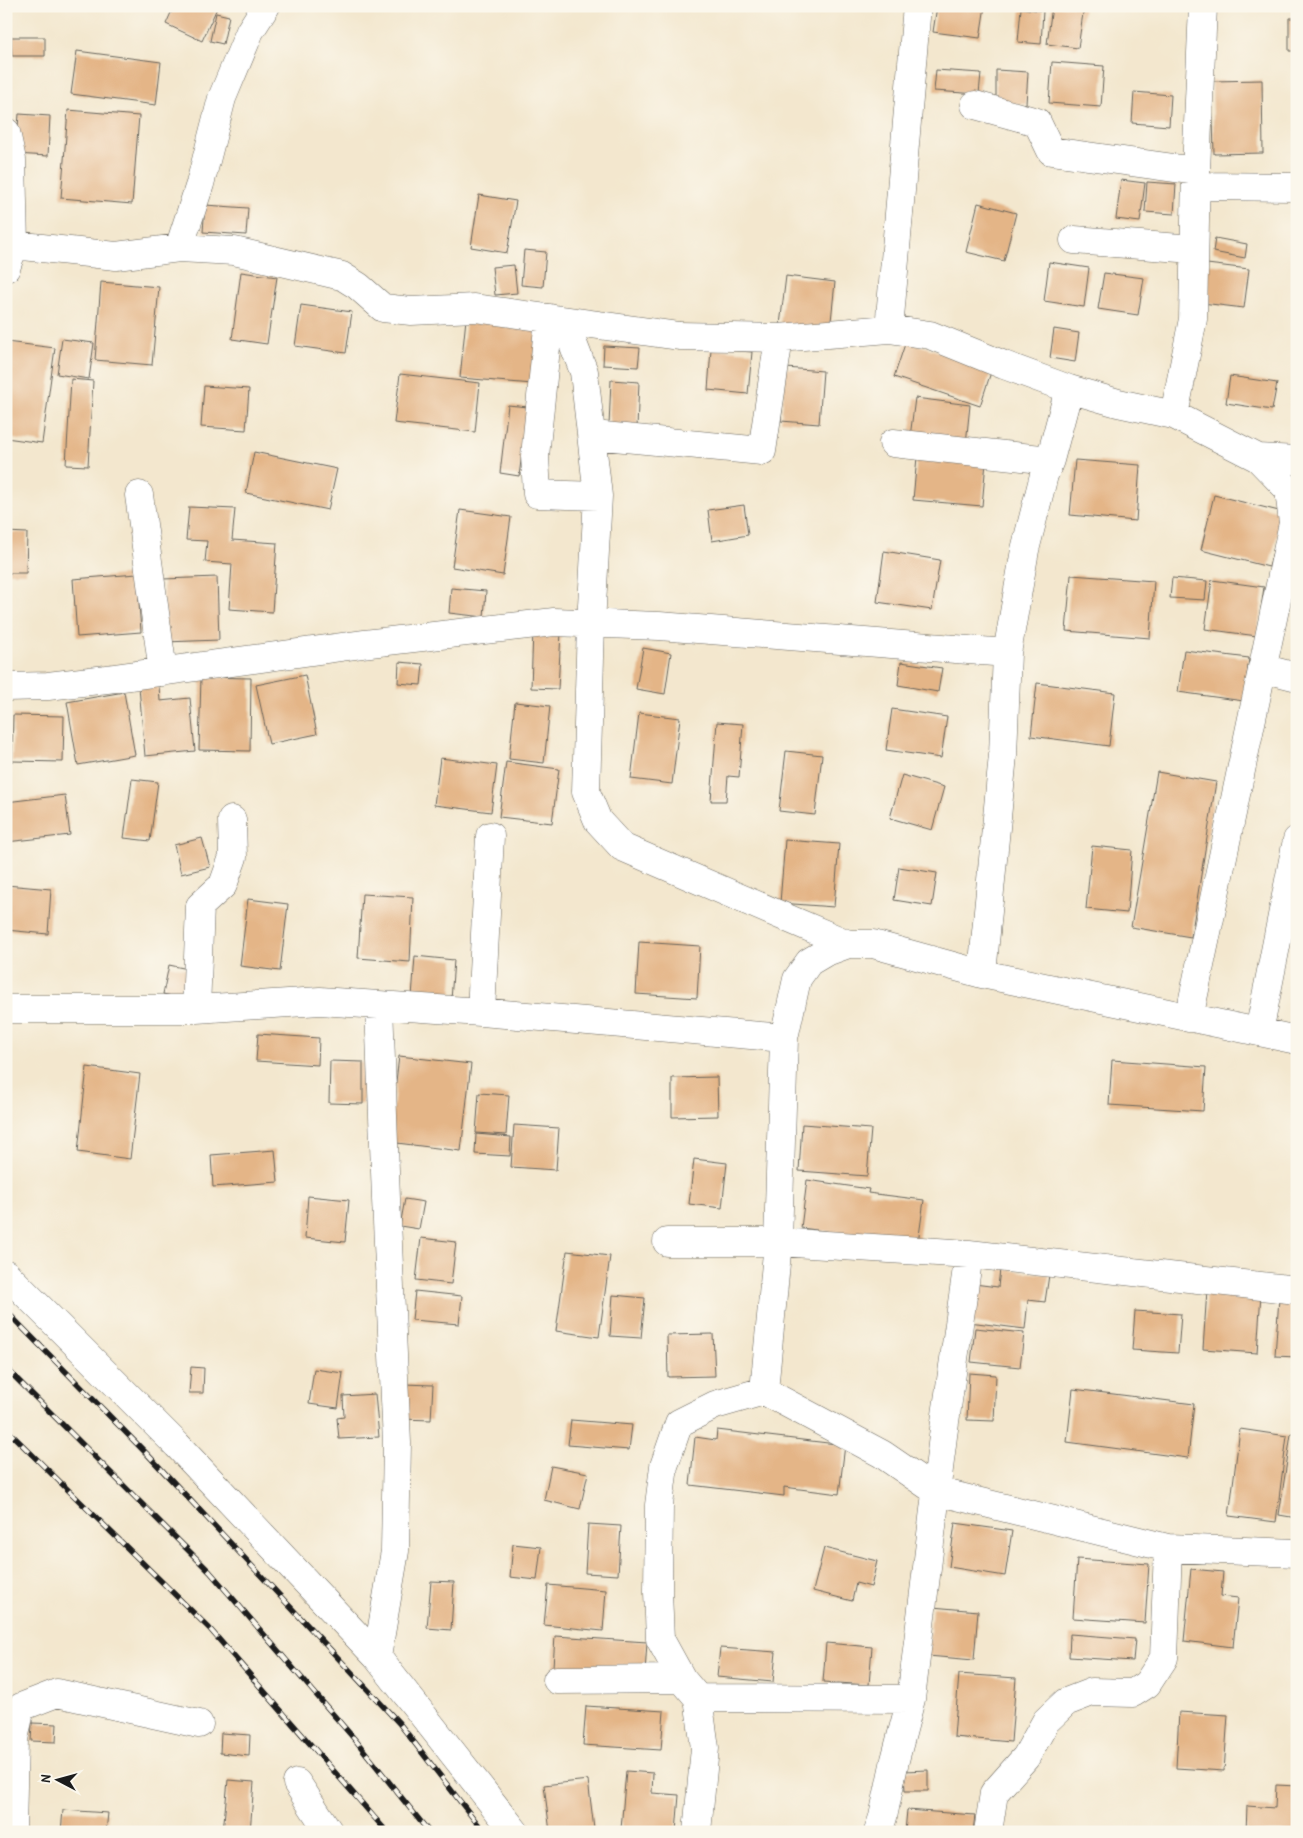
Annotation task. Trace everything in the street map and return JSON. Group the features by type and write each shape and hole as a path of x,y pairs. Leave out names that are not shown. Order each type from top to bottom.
{"street":[{"path":"179,248 200,184 222,98 250,31 266,6"},
{"path":"889,329 917,6"},
{"path":"1174,415 1193,319 1203,6"},
{"path":"975,105 1037,122 1051,152 1196,179 1297,187"},
{"path":"6,132 12,160 10,256 116,256 179,248 234,251 342,276 358,286 383,308 411,311 474,308 679,336 779,338 889,329 930,335 1069,389 1118,404 1174,415 1258,458 1289,490 1293,524 1189,1018"},
{"path":"1074,240 1194,249"},
{"path":"549,318 569,333 584,372 598,496 591,624 586,792 598,821 622,846 848,944"},
{"path":"549,318 535,456 537,494 598,496"},
{"path":"592,435 762,451 779,338"},
{"path":"982,974 1003,755 1007,653 1025,550 1069,389"},
{"path":"893,443 1050,460"},
{"path":"1258,458 1297,460"},
{"path":"139,495 163,672"},
{"path":"6,687 48,686 373,643 554,622 659,626 1007,653"},
{"path":"1262,668 1297,678"},
{"path":"196,1009 200,906 223,885 233,857 232,820"},
{"path":"481,1012 490,836"},
{"path":"1259,1032 1297,840"},
{"path":"764,1391 778,1242 784,1038 796,979 810,962 826,952 848,944 873,944 982,974 1297,1040"},
{"path":"6,1009 196,1009 320,1001 481,1012 784,1038"},
{"path":"377,1657 395,1551 397,1443 379,1005"},
{"path":"667,1242 778,1242 969,1254 1297,1290"},
{"path":"878,1832 883,1818 910,1699 936,1491 969,1254"},
{"path":"6,1274 177,1445 377,1657 515,1832"},
{"path":"697,1832 705,1748 690,1689 660,1639 658,1592 659,1505 664,1466 679,1423 715,1405 764,1391 882,1454 936,1491 1168,1548 1297,1553"},
{"path":"988,1832 994,1793 1026,1757 1046,1721 1066,1702 1092,1692 1133,1693 1147,1684 1164,1658 1168,1548"},
{"path":"557,1680 690,1689 910,1699"},
{"path":"12,1832 14,1739 21,1707 57,1693 199,1724"},
{"path":"297,1783 329,1832"}],"building":[{"path":"174,6 212,6 217,8 202,41 166,24"},
{"path":"937,6 985,6 980,38 933,32"},
{"path":"1052,6 1084,6 1078,48 1047,44"},
{"path":"1021,8 1043,11 1041,44 1018,42"},
{"path":"216,13 229,16 223,44 210,41"},
{"path":"1289,18 1297,18 1297,51 1289,51"},
{"path":"11,37 45,37 45,56 12,56"},
{"path":"77,51 161,62 156,105 71,94"},
{"path":"1052,62 1104,66 1101,107 1049,103"},
{"path":"936,70 981,73 979,94 934,91"},
{"path":"996,70 1028,72 1026,104 996,103"},
{"path":"1262,80 1263,153 1214,154 1212,81"},
{"path":"1134,92 1171,95 1169,126 1132,123"},
{"path":"68,110 139,116 132,204 61,198"},
{"path":"19,114 50,116 48,156 16,154"},
{"path":"1121,180 1145,183 1140,222 1116,219"},
{"path":"1147,182 1176,184 1174,214 1145,212"},
{"path":"479,195 516,201 507,253 471,247"},
{"path":"978,203 1016,213 1004,261 966,252"},
{"path":"205,205 248,208 246,235 203,232"},
{"path":"1215,238 1247,244 1245,258 1213,252"},
{"path":"524,250 546,252 543,287 521,285"},
{"path":"1049,262 1089,268 1084,307 1044,301"},
{"path":"1207,264 1249,269 1244,308 1202,303"},
{"path":"514,265 517,293 495,295 492,267"},
{"path":"241,272 277,277 267,344 232,339"},
{"path":"1104,273 1144,278 1138,315 1098,309"},
{"path":"786,276 835,282 830,331 780,325"},
{"path":"101,282 159,287 152,365 95,360"},
{"path":"301,305 352,312 346,353 295,346"},
{"path":"466,319 539,326 533,384 460,378"},
{"path":"1054,329 1079,333 1075,362 1050,358"},
{"path":"62,339 94,343 89,379 57,374"},
{"path":"906,341 992,369 980,406 894,377"},
{"path":"6,342 55,348 42,443 6,438"},
{"path":"604,346 640,348 638,367 603,365"},
{"path":"711,349 752,352 748,394 708,390"},
{"path":"786,368 823,371 819,424 781,421"},
{"path":"400,374 480,383 475,432 394,423"},
{"path":"1230,376 1277,383 1272,410 1226,403"},
{"path":"71,379 93,381 88,466 66,465"},
{"path":"611,380 639,382 637,428 609,426"},
{"path":"204,386 249,389 246,430 201,427"},
{"path":"915,398 970,405 966,444 910,437"},
{"path":"508,405 528,407 519,476 500,473"},
{"path":"254,452 337,469 328,510 246,493"},
{"path":"917,457 986,462 982,506 913,500"},
{"path":"1075,460 1140,465 1136,521 1070,515"},
{"path":"1214,495 1283,512 1269,567 1201,550"},
{"path":"744,505 748,535 712,541 708,510"},
{"path":"189,507 235,509 232,540 277,543 272,612 229,609 232,564 205,562 207,541 186,540"},
{"path":"460,510 511,517 503,575 452,567"},
{"path":"6,532 27,533 26,573 6,573"},
{"path":"884,551 940,560 932,610 877,602"},
{"path":"137,574 141,632 77,637 73,579"},
{"path":"1071,575 1154,581 1150,638 1066,631"},
{"path":"217,577 219,640 165,642 163,579"},
{"path":"1172,578 1207,581 1205,600 1170,598"},
{"path":"1212,580 1264,587 1257,636 1205,629"},
{"path":"451,588 486,591 484,617 449,613"},
{"path":"533,630 561,632 558,689 531,688"},
{"path":"643,648 671,653 665,694 636,689"},
{"path":"1184,650 1249,658 1244,701 1178,692"},
{"path":"399,662 423,664 421,685 398,683"},
{"path":"901,662 942,668 938,692 898,685"},
{"path":"305,675 317,734 269,744 256,685"},
{"path":"201,677 251,678 250,751 199,750"},
{"path":"1037,683 1115,693 1109,746 1031,736"},
{"path":"159,685 160,701 190,698 195,751 145,756 139,687"},
{"path":"124,692 135,755 78,765 67,702"},
{"path":"515,702 550,706 544,763 509,759"},
{"path":"892,709 947,717 941,758 886,750"},
{"path":"639,713 680,718 672,784 631,779"},
{"path":"13,715 64,716 63,762 12,761"},
{"path":"717,722 743,724 739,777 728,776 726,801 711,801"},
{"path":"786,751 822,755 815,815 779,811"},
{"path":"440,758 497,765 491,812 434,805"},
{"path":"506,762 559,769 552,823 499,817"},
{"path":"1157,772 1216,782 1191,937 1131,927"},
{"path":"902,775 944,787 932,830 890,818"},
{"path":"132,779 158,782 150,841 124,838"},
{"path":"65,795 70,835 6,842 6,802"},
{"path":"202,838 210,867 181,874 174,845"},
{"path":"785,840 839,844 834,907 780,903"},
{"path":"1092,846 1132,850 1127,913 1086,909"},
{"path":"899,867 937,873 932,906 894,900"},
{"path":"6,885 51,889 48,934 6,930"},
{"path":"362,894 413,897 410,962 358,958"},
{"path":"248,899 288,904 280,971 240,966"},
{"path":"639,942 700,946 697,998 636,994"},
{"path":"415,956 454,960 451,1000 412,997"},
{"path":"169,965 188,969 182,998 163,994"},
{"path":"258,1034 319,1038 318,1065 256,1061"},
{"path":"399,1056 471,1064 461,1151 389,1142"},
{"path":"1112,1060 1206,1067 1203,1111 1109,1105"},
{"path":"330,1061 363,1062 363,1104 329,1103"},
{"path":"87,1067 140,1074 130,1159 78,1152"},
{"path":"717,1077 718,1116 672,1117 672,1078"},
{"path":"479,1093 509,1095 506,1135 476,1133"},
{"path":"802,1124 871,1129 867,1176 799,1171"},
{"path":"514,1125 559,1128 556,1170 511,1167"},
{"path":"476,1134 511,1137 510,1156 475,1154"},
{"path":"275,1150 278,1182 213,1187 211,1155"},
{"path":"694,1159 727,1163 722,1208 689,1204"},
{"path":"807,1180 869,1189 868,1193 924,1200 918,1243 801,1228"},
{"path":"308,1196 349,1200 345,1242 305,1238"},
{"path":"405,1199 424,1202 419,1229 400,1226"},
{"path":"421,1238 456,1242 451,1284 416,1280"},
{"path":"567,1251 610,1256 599,1337 556,1331"},
{"path":"1000,1269 1049,1275 1045,1302 1028,1300 1025,1329 969,1322 974,1284 998,1287"},
{"path":"1207,1290 1261,1293 1257,1353 1203,1349"},
{"path":"415,1291 462,1296 459,1324 412,1320"},
{"path":"613,1295 645,1298 641,1338 610,1336"},
{"path":"1279,1298 1297,1299 1297,1357 1275,1356"},
{"path":"1135,1311 1181,1314 1178,1353 1132,1350"},
{"path":"975,1328 1024,1333 1020,1367 971,1362"},
{"path":"713,1334 715,1376 668,1377 667,1335"},
{"path":"191,1367 204,1368 203,1393 189,1393"},
{"path":"314,1369 343,1373 338,1408 309,1404"},
{"path":"969,1373 996,1375 994,1421 967,1420"},
{"path":"403,1384 433,1385 431,1420 402,1419"},
{"path":"1073,1389 1194,1404 1188,1458 1067,1442"},
{"path":"375,1394 379,1437 339,1439 337,1418 344,1417 343,1396"},
{"path":"571,1420 632,1425 629,1450 568,1445"},
{"path":"1240,1429 1287,1436 1276,1522 1229,1516"},
{"path":"717,1430 845,1445 839,1494 784,1487 784,1496 690,1485 695,1437 716,1440"},
{"path":"1291,1434 1297,1434 1297,1518 1279,1515"},
{"path":"551,1466 588,1473 580,1509 544,1500"},
{"path":"955,1523 1012,1531 1005,1576 949,1567"},
{"path":"588,1524 621,1526 618,1575 585,1573"},
{"path":"513,1544 541,1547 537,1580 510,1577"},
{"path":"824,1548 877,1561 871,1587 856,1583 852,1601 813,1591"},
{"path":"1077,1559 1149,1564 1145,1623 1073,1618"},
{"path":"1191,1569 1223,1572 1221,1596 1238,1598 1233,1647 1184,1641"},
{"path":"431,1581 454,1582 451,1630 427,1628"},
{"path":"548,1585 606,1590 603,1631 544,1625"},
{"path":"932,1607 978,1611 974,1660 928,1656"},
{"path":"1070,1634 1135,1639 1133,1661 1069,1657"},
{"path":"555,1636 647,1642 645,1673 553,1667"},
{"path":"826,1643 872,1647 869,1685 823,1682"},
{"path":"720,1648 776,1652 773,1682 717,1677"},
{"path":"959,1674 1016,1678 1011,1742 954,1737"},
{"path":"586,1706 664,1711 661,1750 583,1745"},
{"path":"1179,1712 1228,1715 1224,1771 1176,1768"},
{"path":"32,1723 57,1724 56,1742 31,1741"},
{"path":"221,1733 250,1735 249,1756 220,1753"},
{"path":"928,1770 928,1791 905,1791 904,1771"},
{"path":"626,1771 653,1773 652,1793 679,1795 676,1832 621,1829"},
{"path":"228,1780 254,1782 250,1832 223,1832"},
{"path":"588,1780 594,1829 550,1832 544,1785"},
{"path":"1276,1785 1297,1786 1297,1832 1246,1832 1247,1806 1275,1808"},
{"path":"63,1810 108,1813 106,1832 61,1832"},
{"path":"907,1810 975,1815 973,1832 905,1832"}],"railway":[{"path":"6,1311 148,1455 399,1723 484,1832"},
{"path":"6,1368 210,1572 357,1742 429,1832"},
{"path":"6,1429 209,1628 387,1832"}]}
